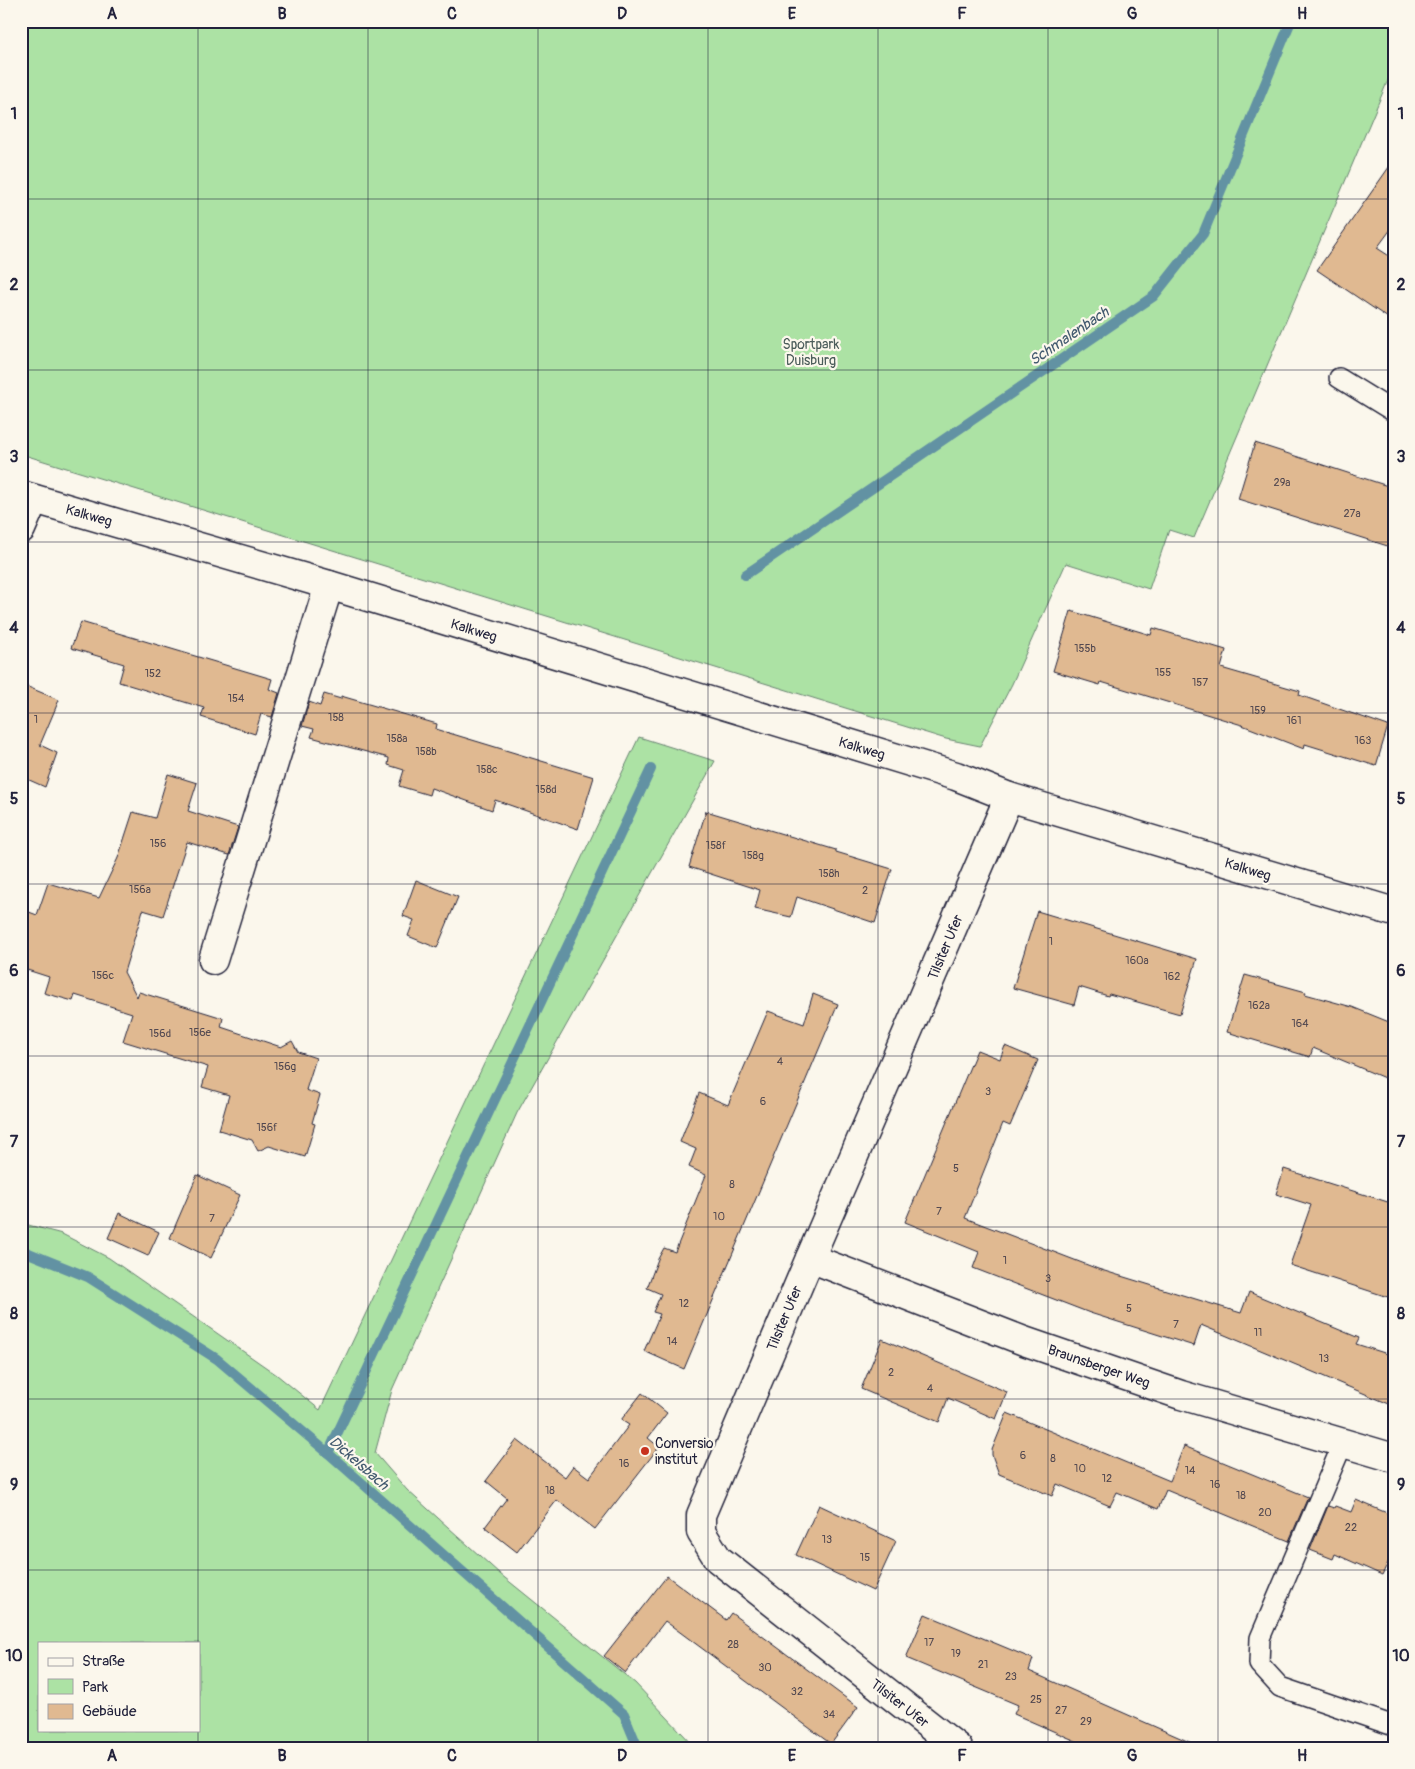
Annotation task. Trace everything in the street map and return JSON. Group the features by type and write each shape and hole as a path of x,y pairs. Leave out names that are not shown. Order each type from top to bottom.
{"street":[{"path":"21,529 27,497"},
{"name":"Kalkweg","path":"27,497 329,585 946,774 1009,797 1394,912"},
{"path":"213,960 329,585"},
{"name":"Tilsiter Ufer","path":"958,1748 718,1559 701,1532 700,1515 1009,797"},
{"name":"Braunsberger Weg","path":"810,1258 1033,1344 1192,1398 1394,1458"}],"lane":[{"path":"1339,378 1394,412"},
{"path":"1343,1443 1260,1638 1259,1664 1280,1687 1394,1726"}],"green space":[{"name":"Sportpark Duisburg","path":"21,21 1394,21 1394,66 1194,538 1169,530 1149,589 1066,563 1012,684 980,746 946,739 21,454"},
{"path":"639,737 715,761 517,1113 392,1390 375,1453 407,1490 500,1574 635,1683 696,1748 21,1748 21,1223 62,1234 109,1258 277,1375 320,1410"}],"building":[{"path":"1394,160 1394,225 1377,248 1394,259 1394,322 1317,270"},
{"path":"1255,443 1394,488 1394,548 1238,499"},
{"path":"1071,611 1151,635 1153,628 1226,650 1221,668 1300,691 1299,695 1388,726 1376,766 1305,744 1304,749 1242,725 1101,682 1100,685 1053,671"},
{"path":"81,622 272,679 269,689 279,693 272,717 261,714 255,734 201,717 204,708 119,682 124,664 71,648"},
{"path":"21,684 59,700 40,745 57,753 45,787 27,779 22,790"},
{"path":"324,694 341,699 341,696 437,724 436,729 594,777 578,829 495,800 492,810 431,788 429,795 399,786 404,770 388,765 389,758 311,737 314,729 302,726 309,702 320,706"},
{"path":"168,774 197,783 188,811 238,827 229,855 187,842 163,916 143,910 124,972 137,997 139,992 223,1018 221,1027 281,1047 292,1041 298,1052 316,1058 306,1090 320,1095 312,1123 315,1124 305,1157 269,1146 258,1151 252,1140 219,1130 229,1095 202,1087 208,1067 123,1041 132,1013 75,995 73,1001 44,993 49,977 21,968 21,932 29,912 37,915 48,883 99,898 118,858 133,812 155,818"},
{"path":"706,811 892,869 875,923 797,897 791,917 755,909 760,890 689,867"},
{"path":"416,880 458,897 437,948 408,936 414,920 403,916"},
{"path":"1037,911 1197,959 1180,1014 1079,987 1074,1005 1013,988"},
{"path":"1245,975 1352,1007 1394,1024 1394,1082 1313,1048 1310,1057 1227,1032"},
{"path":"813,994 838,1004 684,1369 644,1351 660,1314 653,1312 661,1294 647,1288 664,1248 675,1252 706,1175 689,1167 696,1149 680,1142 699,1093 728,1105 768,1011 804,1024"},
{"path":"1005,1046 1038,1060 1010,1126 1003,1123 965,1218 1098,1269 1241,1313 1249,1292 1359,1338 1356,1344 1394,1356 1394,1406 1201,1325 1194,1346 1090,1313 973,1268 979,1252 905,1222 977,1050 1000,1059"},
{"path":"1284,1169 1394,1204 1394,1299 1290,1265 1311,1205 1276,1194"},
{"path":"197,1175 240,1195 211,1258 170,1238"},
{"path":"119,1213 159,1232 148,1256 108,1238"},
{"path":"882,1339 1007,1392 996,1419 948,1398 939,1422 861,1389"},
{"path":"642,1393 667,1413 648,1438 659,1447 595,1529 557,1500 517,1552 485,1527 507,1498 486,1481 517,1440 565,1477 573,1466 589,1478 629,1425 621,1420"},
{"path":"1007,1413 1170,1481 1184,1446 1308,1497 1289,1541 1166,1490 1158,1509 1117,1492 1110,1506 1057,1484 1052,1496 999,1474 992,1450"},
{"path":"1356,1500 1394,1516 1394,1550 1382,1575 1335,1554 1333,1559 1310,1550 1328,1506 1334,1508 1335,1506 1351,1512"},
{"path":"819,1505 896,1541 873,1591 796,1555"},
{"path":"667,1576 726,1620 731,1613 858,1707 831,1744 665,1621 625,1673 604,1656"},
{"path":"925,1614 1033,1659 1029,1671 1203,1748 1092,1748 1014,1714 1018,1705 906,1658"}],"waterway":[{"name":"Schmalenbach","path":"745,575 1154,296 1203,234 1291,21"},
{"path":"328,1453 651,769"},
{"name":"Dickelsbach","path":"21,1250 88,1277 217,1359 328,1453 624,1714 638,1748"}],"place":[{"name":"Conversio institut","path":"645,1451"}]}
